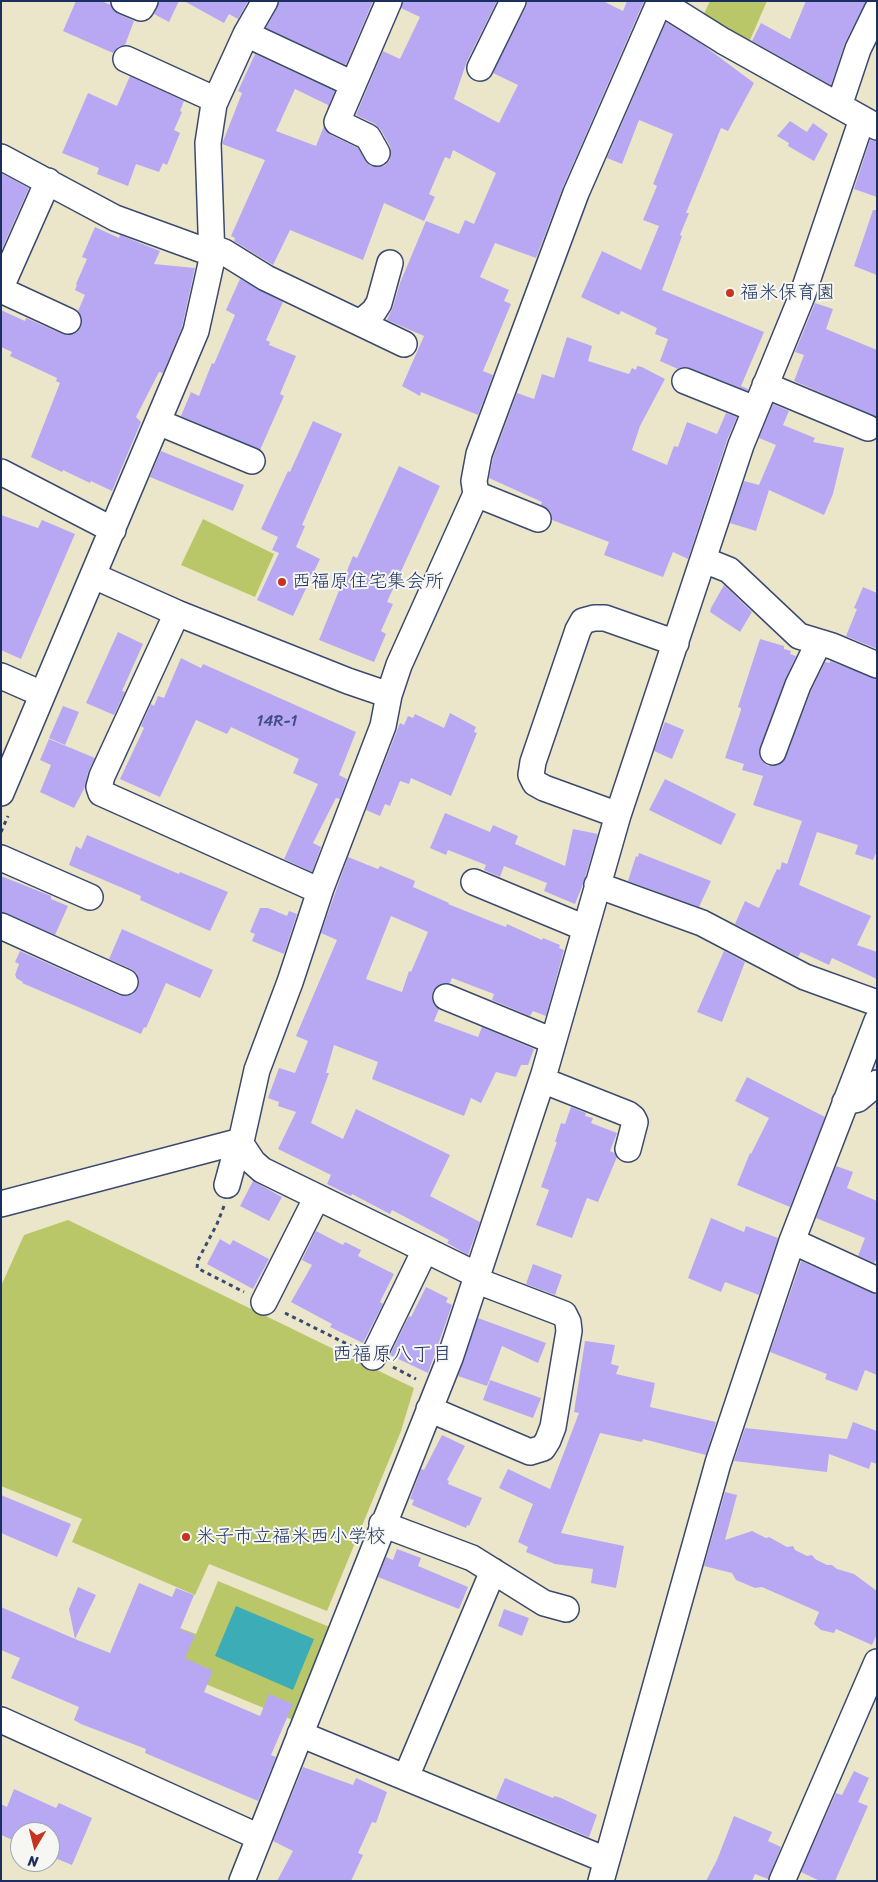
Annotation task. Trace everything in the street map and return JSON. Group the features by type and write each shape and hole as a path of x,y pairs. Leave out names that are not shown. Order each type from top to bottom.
{"street":[{"path":"124,1 141,8 145,1"},
{"path":"1,793 196,331 212,259 208,143 216,100 246,34 265,1"},
{"path":"377,153 368,137 337,122 389,1"},
{"path":"480,68 513,1"},
{"path":"227,1185 239,1141 242,1137 257,1070 290,982 320,891 383,726 389,695 398,665 476,494 474,481 482,447 576,193 660,1 723,41 869,123 802,296 741,445 618,814 542,1080 450,1358 382,1524 242,1881"},
{"path":"839,106 858,49 877,10"},
{"path":"246,34 352,84"},
{"path":"126,59 216,100"},
{"path":"1,156 115,218 211,250 224,252 266,278 404,344"},
{"path":"48,181 1,288 68,321"},
{"path":"361,322 374,311 379,303 390,263"},
{"path":"685,382 755,409"},
{"path":"765,385 868,428"},
{"path":"158,422 252,461"},
{"path":"1,472 113,530"},
{"path":"476,494 538,520"},
{"path":"704,560 729,570 799,636 877,665"},
{"path":"94,576 177,613 348,681 389,695"},
{"path":"177,613 102,776 99,787 101,793 320,891"},
{"path":"618,814 544,788 535,783 531,775 533,762 578,630 583,621 605,618 676,643"},
{"path":"773,752 798,685 819,642"},
{"path":"1,676 42,694"},
{"path":"1,858 90,898"},
{"path":"474,882 586,928"},
{"path":"597,885 702,922 805,977 877,1003"},
{"path":"1,926 125,982"},
{"path":"446,998 553,1041"},
{"path":"300,1734 406,1777 603,1870 718,1463 792,1241 877,1022"},
{"path":"542,1080 628,1114 633,1118 635,1122 628,1149"},
{"path":"845,1102 858,1099 877,1083"},
{"path":"239,1141 253,1162 262,1170 425,1250 476,1278 564,1314 568,1322 569,1331 553,1427 543,1448 530,1452 429,1409"},
{"path":"1,1204 239,1141"},
{"path":"264,1302 317,1197"},
{"path":"792,1241 877,1280"},
{"path":"373,1357 425,1250"},
{"path":"382,1524 472,1558 544,1603 566,1609"},
{"path":"406,1777 492,1571"},
{"path":"782,1881 877,1662"},
{"path":"1,1720 259,1837"}],"green space":[{"path":"710,1 767,1 747,47 701,20"},
{"path":"203,519 274,554 255,597 181,565"},
{"path":"68,1220 414,1388 401,1431 327,1611 209,1564 195,1595 72,1542 82,1519 1,1486 1,1286 24,1235"},
{"path":"218,1581 332,1628 293,1720 174,1671 170,1653 180,1628 196,1634"}],"water":[{"path":"236,1606 314,1639 293,1690 215,1656"}],"building":[{"path":"76,1 101,1 111,5 118,14 134,21 125,45 118,47 113,53 63,31"},
{"path":"159,1 179,1 169,22 154,14"},
{"path":"184,1 248,1 238,19 229,14 224,23"},
{"path":"279,1 373,1 346,65 266,28"},
{"path":"403,1 497,1 467,61 454,99 499,123 518,85 493,73 526,7 527,1 603,1 623,11 627,1 644,1 563,187 536,258 495,243 480,277 509,290 504,301 511,304 483,371 493,375 478,415 421,392 420,396 402,386 424,336 387,320 426,221 459,234 465,220 474,224 496,173 453,150 450,159 445,157 429,194 435,197 424,221 384,203 363,260 290,230 273,265 234,241 235,238 231,236 265,160 222,144 242,93 238,91 255,54 335,91 327,110 328,105 295,89 276,131 316,146 324,126 331,135 358,148 369,165 376,167 384,166 390,160 390,146 381,130 375,124 356,115 383,51 400,59 420,17 401,8"},
{"path":"806,1 866,1 845,43 831,85 752,41 761,23 790,39"},
{"path":"666,22 703,45 754,83 728,131 721,128 686,213 689,213 680,235 682,236 662,290 764,332 741,386 748,389 748,391 690,368 683,367 678,369 660,361 668,339 655,334 657,328 621,311 619,315 581,297 602,251 641,270 659,226 643,220 657,186 653,184 673,134 639,120 622,164 607,158"},
{"path":"130,76 184,101 180,111 182,112 174,130 180,133 167,165 163,163 159,172 136,164 128,186 97,174 99,168 62,153 88,93 117,106"},
{"path":"790,121 807,132 813,123 828,134 814,161 788,146 789,143 777,136"},
{"path":"870,140 877,141 877,197 854,189"},
{"path":"1,173 29,188 1,251"},
{"path":"873,210 877,210 877,275 854,266"},
{"path":"95,227 119,238 120,235 160,251 154,264 195,268 182,327 163,373 159,372 136,417 141,422 112,491 63,470 62,472 31,457 60,383 56,381 57,378 10,356 12,352 1,347 1,310 25,321 26,318 62,334 70,335 77,332 81,327 82,319 78,311 85,295 75,290 87,259 82,257"},
{"path":"240,279 283,302 266,340 270,342 269,345 296,356 280,394 284,396 260,450 181,416 191,392 199,396 212,363 214,364 235,315 226,310"},
{"path":"815,303 833,309 826,329 877,350 877,417 794,381 804,355 795,352"},
{"path":"567,337 592,346 588,361 629,374 632,368 636,370 637,366 642,367 665,379 640,426 632,450 667,465 674,446 678,447 687,422 717,434 726,413 737,417 727,440 688,559 673,552 663,577 604,555 609,542 552,520 550,511 541,505 542,502 489,478 493,458 517,393 534,399 542,374 554,378"},
{"path":"773,404 789,411 783,425 815,438 813,442 844,448 833,494 824,515 769,490 756,531 730,523 744,481 759,485 776,445 759,438"},
{"path":"313,421 342,434 302,525 305,526 296,547 320,559 293,616 257,600 279,553 272,550 278,537 261,529"},
{"path":"161,451 244,485 233,511 150,477"},
{"path":"399,466 440,486 387,602 393,604 381,631 386,634 374,662 319,640 353,556 357,558"},
{"path":"1,515 38,528 42,520 75,534 21,659 1,650"},
{"path":"724,585 752,612 740,632 710,612"},
{"path":"863,587 877,593 877,649 846,636 857,609 854,608"},
{"path":"118,632 143,644 122,691 125,692 114,715 86,703"},
{"path":"760,639 784,646 784,649 791,651 790,654 796,656 760,747 759,754 762,761 768,766 776,766 782,763 786,757 811,691 825,662 830,663 830,661 877,679 877,851 873,860 855,854 858,845 817,832 799,885 871,916 857,945 877,952 877,979 832,958 829,965 801,952 798,957 735,924 745,901 759,908 777,869 780,870 782,862 787,864 802,821 753,805 763,776 742,770 744,764 725,758 741,710 738,707"},
{"path":"181,658 201,668 203,664 356,732 339,775 347,779 340,799 336,798 313,843 321,847 312,872 284,859 318,784 293,773 299,759 231,727 227,734 196,720 160,797 120,779 144,728 141,726 151,704 154,706 158,696 164,698"},
{"path":"63,706 79,712 65,745 49,738"},
{"path":"450,713 476,727 474,732 477,733 451,796 411,778 409,784 400,781 390,806 385,804 380,816 366,810 400,723 404,725 408,716 413,718 415,714 444,728"},
{"path":"665,722 684,730 672,759 654,751"},
{"path":"49,739 95,758 88,772 85,787 74,808 40,792 51,765 40,760"},
{"path":"665,779 736,814 721,845 649,810"},
{"path":"445,813 490,832 493,825 518,836 515,844 565,866 573,829 598,834 575,904 544,891 547,883 504,866 500,877 484,870 486,865 448,850 446,855 430,848"},
{"path":"87,835 179,874 180,872 228,892 210,931 140,900 141,896 69,865 76,846 81,849"},
{"path":"639,853 711,881 699,907 628,881 636,856 638,857"},
{"path":"348,857 378,869 380,866 415,881 413,887 448,904 506,927 507,924 542,940 543,938 560,945 559,948 564,950 546,1016 533,1011 530,1016 492,1000 494,994 452,978 450,983 438,985 433,991 432,999 434,1005 439,1009 434,1021 478,1037 482,1027 534,1049 528,1065 521,1065 516,1077 496,1072 481,1103 471,1098 464,1116 372,1079 378,1062 334,1045 326,1073 329,1073 311,1123 343,1139 356,1109 450,1155 430,1196 480,1222 468,1255 447,1243 449,1240 392,1210 390,1214 352,1194 351,1196 327,1184 331,1175 278,1149 296,1112 278,1106 279,1102 268,1098 279,1068 295,1073 308,1041 296,1036 337,940 321,933","holes":["391,916 428,932 411,972 409,971 402,992 366,979"]},
{"path":"1,876 51,896 51,899 68,906 55,935 1,912"},
{"path":"260,908 268,908 287,916 289,911 297,914 284,954 252,941 255,934 250,932"},
{"path":"122,929 213,970 200,998 166,983 146,1028 144,1027 141,1034 22,983 16,978 15,975 19,964 15,962 20,951 119,995 133,994 138,987 137,974 131,969 109,959"},
{"path":"724,951 745,962 722,1022 697,1012"},
{"path":"747,1077 825,1117 790,1207 737,1185 750,1153 769,1118 735,1101"},
{"path":"571,1107 586,1113 585,1116 593,1118 591,1123 617,1133 610,1151 617,1157 598,1202 587,1198 572,1238 536,1225 549,1190 541,1187 557,1142 555,1142 561,1123 565,1124"},
{"path":"836,1166 853,1172 847,1188 877,1201 877,1258 874,1263 858,1256 865,1238 816,1218"},
{"path":"253,1181 282,1197 269,1221 240,1206"},
{"path":"711,1218 744,1232 746,1226 778,1238 759,1295 725,1282 721,1292 688,1278"},
{"path":"316,1231 343,1245 345,1242 361,1250 358,1256 394,1274 380,1302 383,1304 363,1343 330,1327 332,1324 291,1302 312,1265 302,1260"},
{"path":"220,1239 230,1245 233,1240 269,1259 253,1289 207,1264"},
{"path":"801,1261 877,1295 877,1375 865,1370 857,1391 825,1379 827,1374 770,1352"},
{"path":"533,1264 562,1275 555,1295 526,1284"},
{"path":"426,1287 448,1298 446,1302 452,1305 428,1373 390,1355"},
{"path":"478,1318 546,1343 538,1363 502,1346 487,1386 458,1376"},
{"path":"585,1341 615,1345 611,1364 619,1366 616,1374 655,1383 650,1407 716,1422 706,1455 643,1439 642,1442 600,1433 561,1533 624,1546 616,1588 591,1583 593,1569 555,1564 526,1552 528,1547 518,1542 533,1504 499,1488 508,1469 550,1489 579,1413 574,1412"},
{"path":"490,1380 541,1398 533,1418 483,1400"},
{"path":"853,1422 877,1431 877,1464 871,1462 869,1469 829,1454 827,1472 734,1461 745,1428 847,1439"},
{"path":"442,1435 465,1446 447,1480 449,1481 448,1484 482,1498 469,1526 467,1525 466,1528 412,1505 414,1500 410,1499 421,1469 424,1470"},
{"path":"725,1492 737,1495 725,1540 752,1531 766,1538 769,1537 787,1547 793,1546 795,1550 807,1556 812,1555 815,1559 827,1565 832,1565 837,1569 854,1574 877,1591 877,1634 872,1645 836,1629 834,1633 821,1630 814,1624 819,1612 762,1587 755,1588 736,1580 732,1573 704,1566"},
{"path":"1,1495 71,1524 57,1557 1,1533"},
{"path":"397,1549 421,1558 418,1566 468,1587 459,1609 378,1577 386,1557 393,1560"},
{"path":"139,1583 172,1597 176,1588 194,1595 180,1629 195,1635 185,1658 213,1671 204,1692 260,1716 269,1694 293,1704 271,1755 276,1757 258,1801 145,1753 146,1749 81,1724 74,1720 79,1707 11,1678 20,1658 1,1650 1,1607 110,1653"},
{"path":"78,1587 96,1595 75,1639 69,1609"},
{"path":"504,1609 529,1618 522,1636 498,1626"},
{"path":"303,1767 353,1785 356,1778 387,1792 376,1823 372,1822 358,1853 363,1855 351,1881 277,1881 293,1851 273,1841"},
{"path":"854,1771 869,1778 858,1802 868,1806 835,1881 820,1881 801,1872 836,1793 842,1795"},
{"path":"505,1778 553,1798 554,1796 561,1798 597,1815 589,1837 496,1799"},
{"path":"14,1789 56,1808 59,1803 92,1818 72,1865 60,1860 60,1822 10,1822 10,1839 1,1835 1,1804 7,1807"},
{"path":"734,1816 772,1832 768,1841 781,1847 768,1879 755,1874 752,1881 706,1881 717,1860"}],"place":[{"name":"福米保育園","path":"730,293"},
{"name":"西福原住宅集会所","path":"282,582"},
{"name":"米子市立福米西小学校","path":"186,1537"}],"district":[{"name":"西福原八丁目","path":"392,1355"}]}
